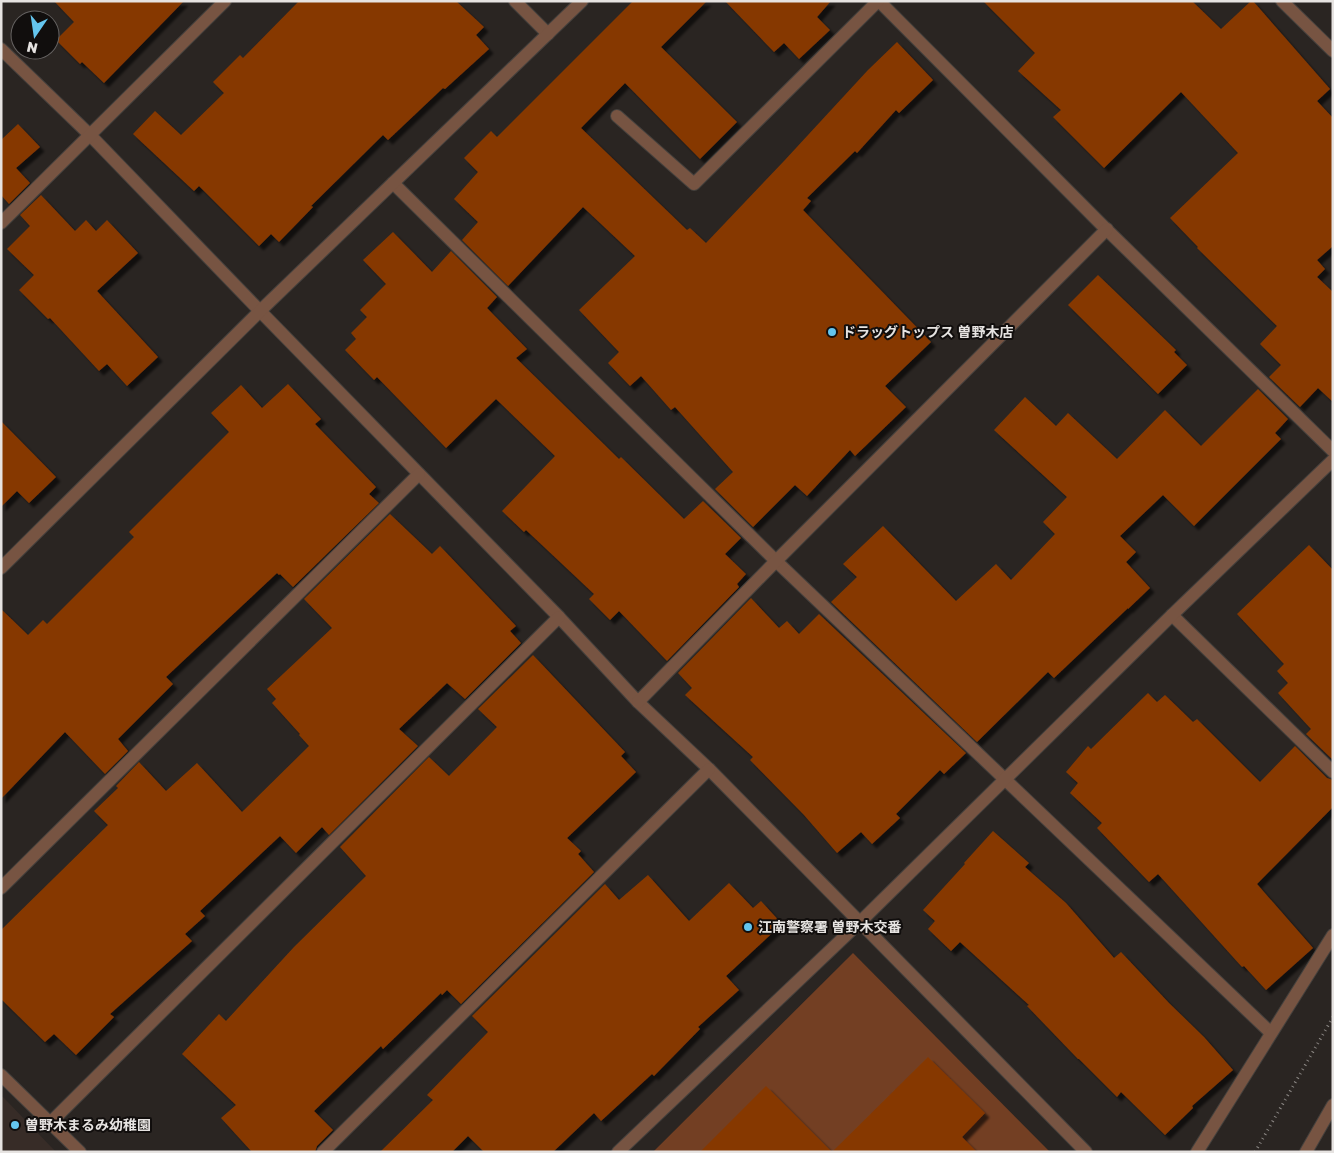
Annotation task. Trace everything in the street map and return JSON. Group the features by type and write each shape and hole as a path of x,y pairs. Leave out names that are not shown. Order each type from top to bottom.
{"street":[{"path":"1,223 225,1"},
{"path":"515,1 548,34"},
{"path":"1,568 260,312 582,1"},
{"path":"617,116 694,184 878,1 1333,451"},
{"path":"1282,1 1333,51"},
{"path":"1,49 90,135 260,312 559,617 638,702 709,769 1086,1152"},
{"path":"393,183 776,561 1271,1033"},
{"path":"638,702 1107,229"},
{"path":"618,1152 860,922 1172,615 1333,460"},
{"path":"1,888 419,474"},
{"path":"1172,615 1333,772"},
{"path":"50,1123 559,617"},
{"path":"323,1152 709,769"},
{"path":"1197,1152 1333,935"},
{"path":"1,1076 80,1152"},
{"path":"1306,1152 1333,1105"}],"path":[{"path":"1255,1152 1333,1017"}],"shaded area":[{"path":"853,953 1050,1152 653,1152"},
{"name":"曽野木まるみ幼稚園","path":"1,1097 3,1097 56,1152 1,1152"}],"building":[{"path":"54,1 184,1 104,83 82,62 80,64 60,44 60,36 74,22"},
{"path":"299,1 456,1 484,27 476,35 489,49 445,89 443,88 388,140 383,135 311,206 313,207 279,242 271,234 259,246 199,186 194,191 133,134 155,111 181,135 224,93 213,82 240,55 243,58"},
{"path":"633,1 707,1 661,47 737,122 700,159 625,83 581,128 687,230 690,228 706,243 868,70 897,42 933,80 899,113 896,110 857,153 855,151 807,198 811,201 803,210 931,342 885,386 906,407 855,456 850,450 807,496 795,485 753,527 715,489 733,472 675,407 671,410 641,376 630,386 608,363 619,352 579,310 635,256 583,207 508,286 462,240 478,222 454,199 478,172 464,158 491,131 497,137"},
{"path":"725,1 831,1 817,17 830,30 799,59 784,43 774,52"},
{"path":"983,1 1192,1 1221,29 1253,1 1330,89 1317,101 1333,118 1333,246 1317,260 1325,269 1317,277 1333,292 1333,402 1318,388 1300,407 1269,377 1281,365 1260,344 1277,326 1197,248 1170,218 1238,153 1181,92 1104,168 1053,117 1061,110 1018,71 1035,53"},
{"path":"18,124 40,147 16,168 30,183 9,204 1,195 1,140"},
{"path":"41,195 75,231 86,220 96,231 107,220 138,253 97,291 158,357 127,386 107,364 99,371 50,318 48,319 19,290 34,275 7,249 30,226 20,215"},
{"path":"393,232 432,272 451,251 497,297 487,308 527,349 516,358 619,459 621,457 684,519 703,501 741,538 725,554 746,574 737,584 739,587 667,661 619,611 610,620 589,599 594,594 526,530 524,532 502,511 555,456 496,399 446,448 377,377 374,380 345,350 356,339 351,333 367,317 360,310 386,284 363,260"},
{"path":"1098,275 1176,350 1174,352 1187,365 1158,394 1068,305"},
{"path":"288,384 321,419 315,424 376,487 369,494 379,503 293,587 277,573 166,677 173,684 118,739 128,751 105,774 65,732 1,799 1,609 28,635 43,620 47,624 134,537 129,532 229,432 211,413 241,385 262,408"},
{"path":"1258,389 1288,419 1275,433 1281,439 1194,526 1163,495 1120,536 1136,552 1126,562 1150,588 1054,678 1048,672 977,742 831,602 857,577 843,564 883,526 956,601 996,564 1011,580 1055,534 1043,522 1067,497 994,430 1025,397 1056,426 1068,413 1117,459 1165,410 1201,446"},
{"path":"1,421 56,477 29,503 17,491 1,507"},
{"path":"390,514 432,554 440,546 516,626 510,631 521,643 465,699 447,683 399,729 418,746 329,835 322,827 296,853 280,836 200,911 205,916 185,934 192,941 110,1014 114,1017 76,1055 54,1034 45,1042 1,999 1,930 108,825 94,811 118,788 116,786 139,762 166,791 197,763 242,812 309,746 272,703 276,699 267,689 332,628 304,599"},
{"path":"1309,545 1333,570 1333,760 1306,734 1311,729 1278,693 1288,683 1277,671 1284,664 1237,614"},
{"path":"751,598 779,628 787,621 799,634 819,614 966,753 944,774 940,770 896,814 900,818 872,844 861,832 837,853 804,815 750,760 753,757 685,695 692,688 678,673"},
{"path":"533,655 625,752 621,756 636,772 567,838 581,851 578,854 594,872 461,1004 447,990 442,995 441,993 383,1049 381,1046 314,1111 333,1130 317,1146 315,1152 252,1152 221,1118 236,1105 182,1054 219,1014 226,1021 294,947 366,876 340,847 429,757 449,776 497,727 478,709"},
{"path":"1148,693 1157,702 1165,695 1193,722 1197,719 1260,782 1295,746 1327,778 1333,780 1333,807 1257,884 1313,948 1266,990 1244,966 1242,967 1158,874 1149,882 1097,828 1102,823 1070,793 1078,783 1066,772 1088,746 1091,749"},
{"path":"993,831 1029,863 1025,867 1066,903 1114,958 1121,952 1204,1037 1233,1070 1192,1106 1193,1108 1165,1135 1121,1092 1117,1097 1027,1006 1029,1005 960,942 951,951 928,929 935,921 923,910"},
{"path":"648,875 689,921 729,883 753,908 761,901 782,924 726,976 739,990 698,1027 700,1029 654,1076 652,1074 601,1121 594,1113 553,1152 484,1152 468,1136 452,1152 380,1152 433,1100 427,1095 488,1032 472,1016 605,884 619,900"},
{"path":"928,1057 985,1113 962,1137 977,1152 832,1152"},
{"path":"766,1086 832,1152 700,1152"}],"place":[{"name":"ドラッグトップス 曽野木店","path":"832,332"},
{"name":"江南警察署 曽野木交番","path":"748,927"},
{"name":"曽野木まるみ幼稚園","path":"15,1125"}]}
